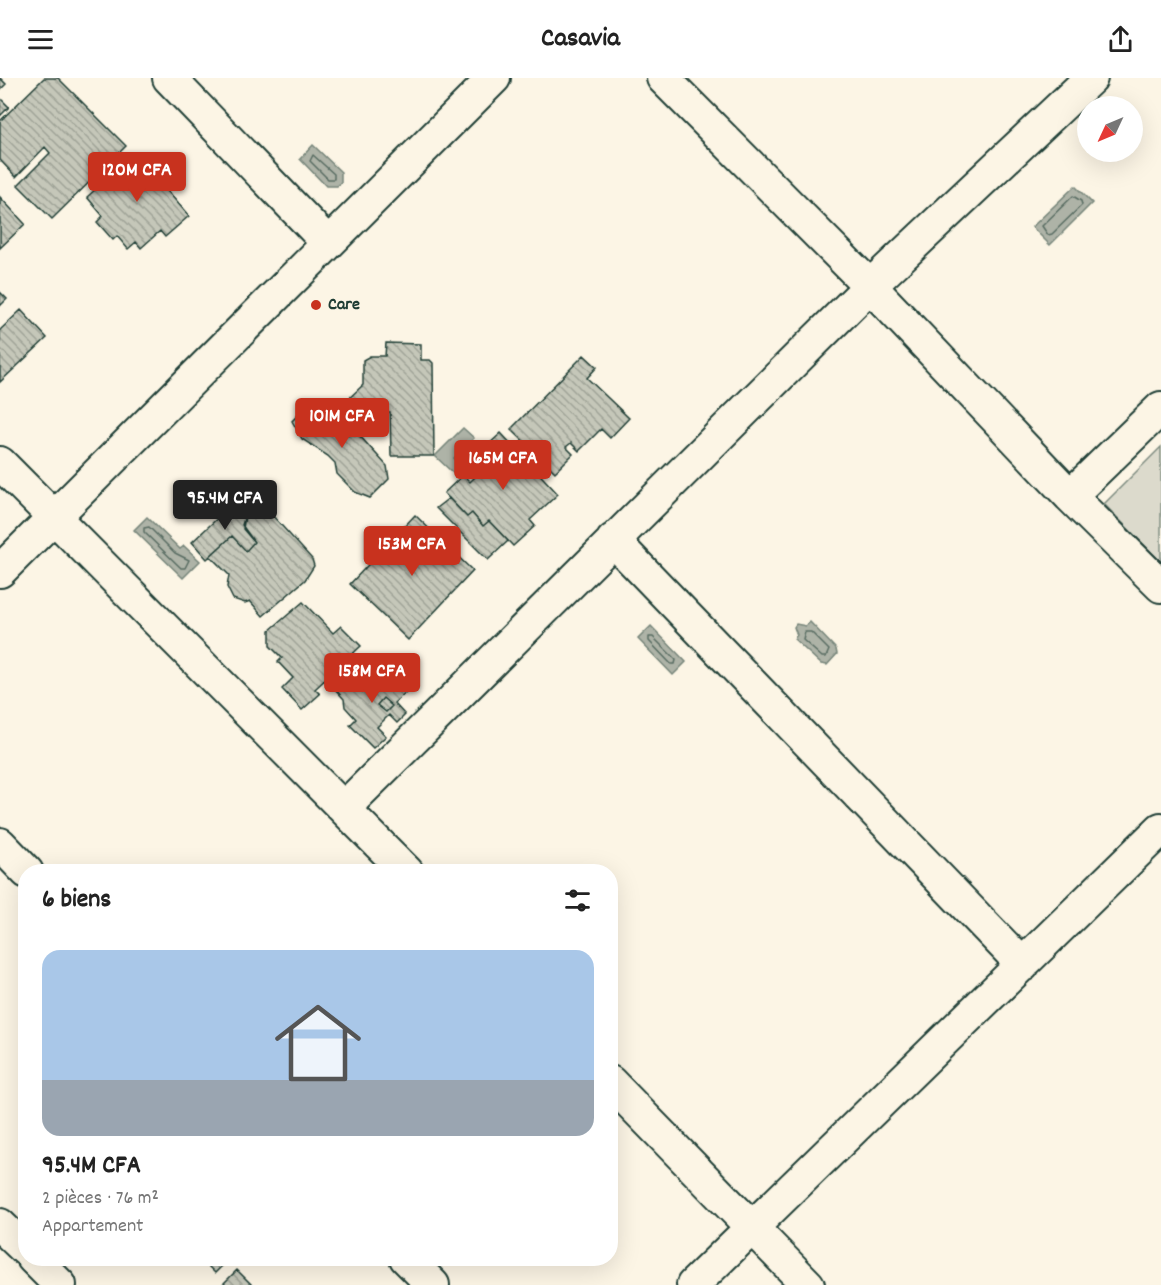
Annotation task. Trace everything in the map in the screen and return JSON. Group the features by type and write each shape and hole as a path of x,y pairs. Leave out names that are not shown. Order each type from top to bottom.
{"street":[{"path":"168,78 327,242"},
{"path":"0,571 327,242 494,78"},
{"path":"663,78 870,286 1070,496 1161,586"},
{"path":"345,807 870,286 1091,78"},
{"path":"1070,496 1161,408"},
{"path":"0,463 53,519 345,807 399,864"},
{"path":"613,540 1023,965"},
{"path":"693,1285 1161,829"},
{"path":"0,844 19,864"},
{"path":"618,1090 808,1285"},
{"path":"0,1225 18,1243"},
{"path":"41,1266 60,1285"},
{"path":"414,1266 433,1285"}],"shaded area":[{"path":"1161,447 1161,562 1104,504"}],"water":[{"path":"313,145 341,172 341,183 337,186 326,186 300,159"},
{"path":"1075,186 1092,203 1050,245 1032,227"},
{"path":"463,428 474,438 454,458 461,466 454,474 435,456"},
{"path":"147,517 180,549 184,546 200,561 183,578 134,530"},
{"path":"810,622 836,649 837,654 827,665 821,664 794,639 797,635 794,627 796,624 806,626"},
{"path":"651,626 686,662 673,675 638,639"}],"building":[{"path":"0,78 6,84 0,90"},
{"path":"44,78 58,78 126,146 52,219 18,185 50,153 45,147 16,177 0,160 0,121"},
{"path":"0,98 9,107 0,116"},
{"path":"151,155 172,178 163,186 189,216 165,237 160,231 141,248 136,242 128,249 117,236 113,240 97,222 103,216 87,197 132,157 143,162"},
{"path":"0,197 25,224 0,248"},
{"path":"0,292 7,299 0,306"},
{"path":"21,310 47,338 0,382 0,330"},
{"path":"386,343 421,344 421,360 430,360 433,363 434,456 391,456 390,412 382,412 365,428 343,404 363,385 363,360 370,356 385,356"},
{"path":"584,355 597,367 587,378 629,418 610,438 601,429 579,451 571,443 566,447 573,454 555,472 511,429"},
{"path":"312,401 322,401 344,424 346,434 359,435 387,466 389,479 370,498 355,492 337,474 335,463 328,456 302,439 292,421"},
{"path":"501,433 558,494 530,520 535,526 513,546 489,521 483,526 472,513 467,517 444,493 463,475 470,482 475,477 469,470 475,464 472,460"},
{"path":"239,498 249,510 245,516 243,529 254,542 246,551 232,536 207,559 192,542"},
{"path":"449,498 467,517 472,513 483,526 489,521 508,541 488,560 436,508"},
{"path":"255,506 262,506 272,515 312,559 314,566 305,580 263,616 250,601 245,603 233,599 227,587 229,575 210,556 232,536 246,551 254,542 242,525 245,516"},
{"path":"415,515 473,571 408,640 350,584"},
{"path":"303,602 333,633 341,626 361,646 315,689 320,694 302,710 282,689 293,678 278,662 282,658 270,646 270,630"},
{"path":"385,670 407,691 394,703 405,715 397,723 389,715 377,727 386,736 373,748 350,725 356,719 345,707 344,699 334,688 345,677 352,684 365,672 374,681","holes":["383,698 392,706 386,712 377,705"]},
{"path":"383,698 392,706 386,712 377,705"},
{"path":"208,1266 222,1266 215,1273"},
{"path":"237,1270 252,1285 222,1285"}],"place":[{"name":"Care","path":"316,305"}]}
